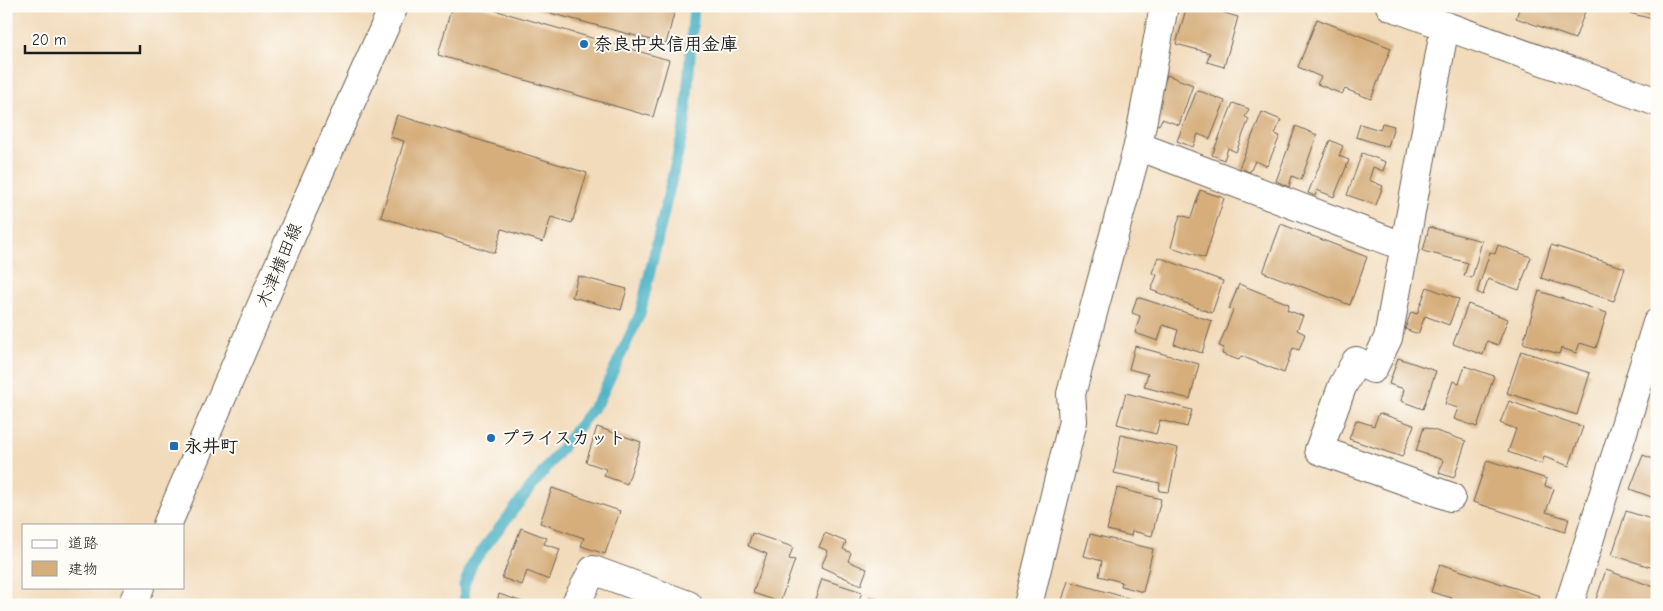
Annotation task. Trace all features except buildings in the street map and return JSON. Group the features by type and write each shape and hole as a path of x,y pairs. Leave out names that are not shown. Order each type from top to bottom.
{"street":[{"name":"木津横田線","path":"167,524 302,211 394,6"},
{"path":"1028,605 1074,421 1071,394 1138,146 1164,6"},
{"path":"1390,6 1657,102"},
{"path":"1445,26 1388,338 1373,369 1356,360 1342,387 1319,450 1451,497"},
{"path":"1138,146 1405,247"},
{"path":"1569,605 1657,324"},
{"path":"575,605 593,570 688,605"},
{"path":"132,605 140,588"}],"waterway":[{"path":"465,605 464,585 473,562 600,399 640,314 685,123 694,6"}],"place":[{"name":"奈良中央信用金庫","path":"584,44"},
{"name":"プライスカット","path":"491,438"},
{"name":"永井町","path":"174,446"}]}
